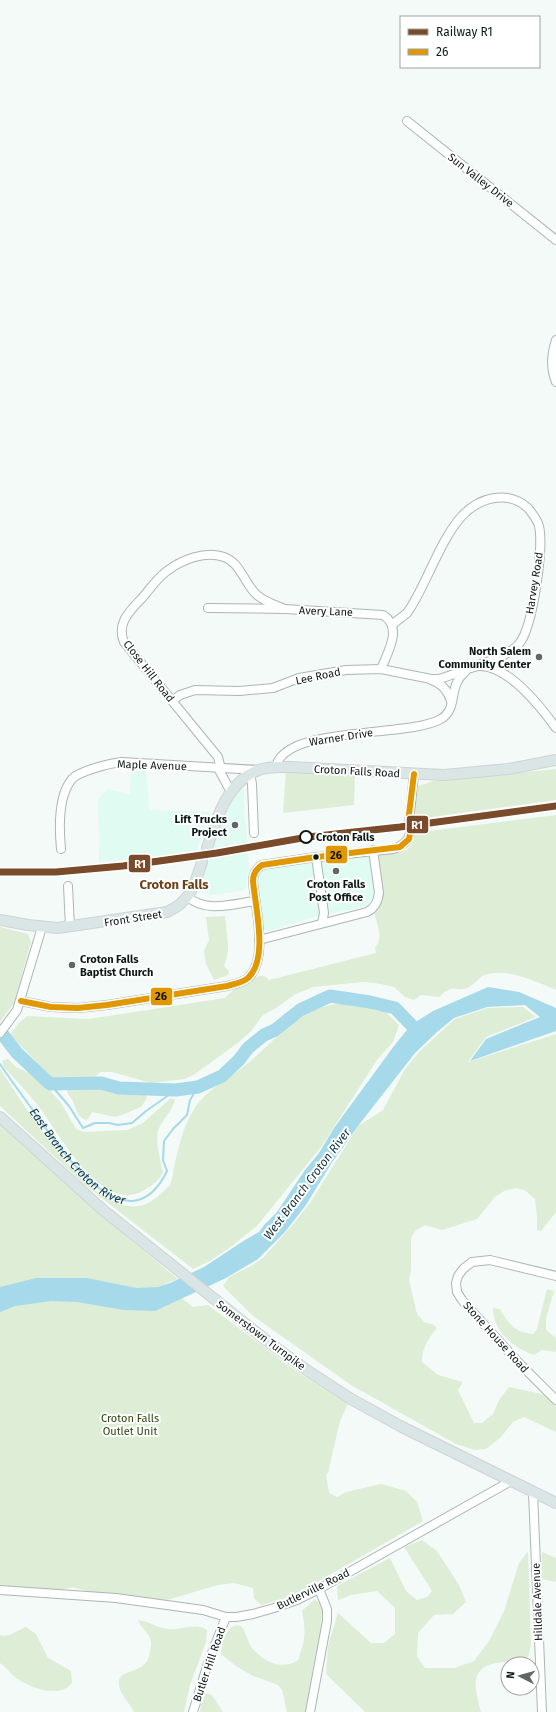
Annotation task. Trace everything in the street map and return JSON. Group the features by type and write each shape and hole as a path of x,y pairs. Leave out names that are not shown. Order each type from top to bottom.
{"main road":[{"name":"Croton Falls Road","path":"276,767 414,774 464,774 556,760"},
{"path":"207,848 219,813 231,792 254,772 276,767"},
{"path":"188,897 202,862"},
{"name":"Front Street","path":"0,920 42,927 70,927 167,912 182,904 188,897"},
{"name":"Somerstown Turnpike","path":"0,1117 103,1210 288,1357 351,1398 402,1427 556,1502"}],"street":[{"name":"Sun Valley Drive","path":"407,121 556,240"},
{"path":"556,340 551,366 556,382"},
{"name":"Harvey Road","path":"393,624 411,607 450,533 461,517 484,500 501,497 517,501 531,512 536,519 539,530 539,566 528,619 523,636 515,648 471,668"},
{"name":"Close Hill Road","path":"231,792 218,768 220,765 218,757 124,642 121,631 125,618 129,612 167,570 184,561 205,555 224,557 232,562 239,569 257,595 265,601 284,609"},
{"name":"Avery Lane","path":"208,608 284,609 313,612 377,614 389,618 393,624"},
{"path":"381,668 392,640 393,624"},
{"name":"Lee Road","path":"172,701 180,695 195,690 264,690 282,686 299,678 336,671 381,668 425,678 438,679 471,668"},
{"path":"452,705 456,681 471,668 491,668 511,679 531,696 556,728"},
{"path":"425,678 442,686 452,705"},
{"name":"Warner Drive","path":"276,767 280,756 286,751 303,743 330,737 427,724 446,715 452,705"},
{"name":"Maple Avenue","path":"61,849 60,819 64,797 72,779 79,775 110,764 122,762 218,768 254,772"},
{"path":"254,772 252,784 254,833"},
{"path":"409,824 414,774"},
{"path":"21,1001 51,1007 93,1006 236,984 248,978 253,972 258,957 259,940 253,876 258,868 262,865 316,857 400,847 409,839 410,832"},
{"path":"259,940 367,912 376,905 379,893 373,850"},
{"path":"316,857 324,913 322,923"},
{"path":"68,886 70,927"},
{"path":"188,897 204,906 237,905 255,901"},
{"path":"0,1033 13,1018 21,1001 42,927"},
{"name":"Stone House Road","path":"556,1276 490,1260 472,1262 463,1269 458,1276 456,1283 457,1292 462,1300 518,1362 556,1400"},
{"name":"Butlerville Road","path":"0,1590 116,1598 202,1610 226,1617 248,1615 266,1611 297,1600 511,1481"},
{"name":"Hilldale Avenue","path":"533,1492 542,1712"},
{"path":"310,1712 327,1621 326,1609 319,1588"},
{"name":"Butler Hill Road","path":"193,1712 208,1660 226,1617"}],"shaded area":[{"path":"131,766 145,766 150,810 210,812 197,850 154,857 99,862 98,800 107,789 130,794"},
{"path":"243,788 249,865 246,888 241,891 210,895 203,890 202,881 206,867 224,816 239,789"},
{"path":"365,853 370,857 374,895 370,902 363,907 314,917 269,931 265,930 261,926 254,877 264,866 319,861"}],"green space":[{"path":"556,769 556,800 417,819 415,808 418,786 433,781"},
{"path":"286,770 355,774 354,805 283,813"},
{"path":"556,815 556,990 521,976 502,973 484,975 467,988 450,989 439,997 421,995 414,1000 405,997 394,987 376,983 363,982 313,987 294,995 263,1015 251,1031 239,1042 195,1074 185,1079 151,1083 112,1072 100,1072 93,1079 52,1080 10,1035 19,1023 27,1016 89,1019 225,998 240,985 253,978 260,976 269,980 376,953 375,948 378,944 379,935 374,912 379,908 382,889 378,853 407,850 411,845 414,833"},
{"path":"225,916 228,953 224,966 229,971 228,975 214,980 206,964 204,951 209,940 206,917"},
{"path":"0,927 28,934 31,942 14,1003 0,1022"},
{"path":"342,1003 366,1005 383,1009 399,1025 393,1042 377,1060 321,1147 257,1226 210,1261 193,1269 85,1185 0,1106 0,1069 41,1131 79,1176 99,1193 119,1204 143,1205 156,1198 169,1186 185,1128 190,1115 199,1102 247,1064 285,1029 301,1017 325,1006"},
{"path":"523,1007 536,1017 486,1037 468,1062 556,1034 556,1212 541,1231 537,1230 535,1199 526,1191 516,1188 504,1191 495,1197 477,1219 442,1230 425,1225 416,1230 411,1238 411,1270 409,1280 417,1314 424,1322 434,1325 437,1328 426,1344 422,1362 438,1375 463,1382 458,1390 474,1423 482,1423 493,1414 499,1400 509,1387 542,1394 556,1406 556,1432 524,1417 513,1422 501,1437 486,1449 475,1450 456,1444 351,1385 253,1316 223,1286 229,1277 263,1258 295,1222 310,1203 358,1126 383,1110 405,1069 420,1051 455,1019 487,1008"},
{"path":"8,1059 16,1067 38,1077 61,1103 76,1129 83,1132 127,1130 143,1123 171,1098 175,1100 157,1134 163,1172 157,1181 143,1191 128,1195 112,1191 97,1182 70,1152 40,1108 4,1067 2,1061"},
{"path":"78,1087 92,1087 120,1094 129,1092 146,1095 147,1098 141,1107 122,1115 115,1117 92,1112 86,1120 79,1115 67,1092 67,1090"},
{"name":"Croton Falls Outlet Unit","path":"0,1121 120,1231 178,1279 164,1284 193,1307 208,1305 296,1371 348,1404 340,1421 328,1473 326,1474 329,1493 337,1497 346,1492 381,1484 406,1491 417,1502 423,1521 293,1596 261,1605 254,1598 253,1588 234,1583 218,1585 167,1600 111,1598 73,1587 58,1591 0,1587"},
{"path":"547,1289 554,1291 546,1318 546,1330 556,1338 556,1352 542,1350 534,1355 519,1348 506,1338 496,1324 493,1308 500,1309 506,1319 517,1330 533,1334 537,1329"},
{"path":"422,1540 437,1551 459,1585 466,1602 453,1614 434,1615 418,1633 417,1656 425,1668 455,1668 474,1661 489,1641 504,1611 519,1563 528,1551 531,1645 528,1656 500,1656 500,1663 484,1667 479,1672 476,1678 476,1685 481,1712 365,1712 326,1674 328,1646 338,1613 371,1643 384,1643 395,1634 395,1608 377,1591 351,1595 338,1600 337,1586 390,1558 406,1591 417,1600 427,1597 432,1591 404,1547"},
{"path":"542,1552 556,1558 556,1582 541,1579"},
{"path":"315,1599 322,1605 321,1631 314,1662 307,1712 287,1712 282,1690 278,1685 253,1676 236,1666 221,1654 223,1642 226,1634 231,1628 241,1626 252,1647 266,1660 279,1665 295,1662 298,1660 304,1641 302,1611"},
{"path":"138,1620 168,1629 198,1627 207,1630 206,1642 190,1685 184,1712 134,1712 121,1692 119,1679 126,1673 143,1666 150,1653 150,1638"},
{"path":"26,1627 36,1634 48,1658 71,1671 72,1683 66,1688 53,1691 29,1685 12,1675 5,1666 0,1663 0,1635 10,1635"},
{"path":"206,1693 212,1695 223,1712 200,1712 201,1704"}],"water":[{"name":"West Branch Croton River","path":"488,987 519,992 556,1008 556,1031 470,1061 486,1039 540,1017 525,1005 487,1007 454,1018 415,1053 358,1126 331,1164 306,1205 285,1232 258,1259 226,1278 155,1311 124,1310 77,1302 51,1301 15,1306 0,1312 0,1287 36,1278 87,1278 136,1288 158,1287 204,1267 259,1232 277,1212 305,1170 319,1153 334,1128 411,1025 433,1011"}],"waterway":[{"name":"East Branch Croton River","path":"0,1031 17,1053 50,1084 101,1083 119,1088 176,1090 198,1087 222,1076 239,1060 248,1048 264,1035 275,1030 300,1010 330,996 370,1002 395,1008 419,1033 415,1037"},
{"name":"East Branch Croton River","path":"0,1064 48,1132 80,1171 98,1187 116,1198 134,1201 152,1193 167,1171 163,1160 164,1141 173,1129 187,1115 190,1100 198,1087"},
{"name":"East Branch Croton River","path":"50,1084 69,1106 83,1128 95,1123 109,1123 118,1125 132,1123 146,1111 176,1090"}],"rail line":[{"name":"R1","path":"0,872 56,872 123,866 217,853 308,837 400,827 556,806"}],"transit line":[{"name":"26","path":"21,1001 51,1007 78,1008 107,1005 227,986 246,980 254,969 258,958 259,932 253,881 254,874 257,870 262,865 400,847 409,839 410,834 409,814 414,774"}],"place":[{"name":"North Salem Community Center","path":"539,657"},
{"name":"Lift Trucks Project","path":"235,825"},
{"name":"Croton Falls","path":"306,837"},
{"name":"Croton Falls Post Office","path":"336,871"},
{"name":"Croton Falls Baptist Church","path":"72,965"}],"district":[{"name":"Croton Falls","path":"174,884"}]}
